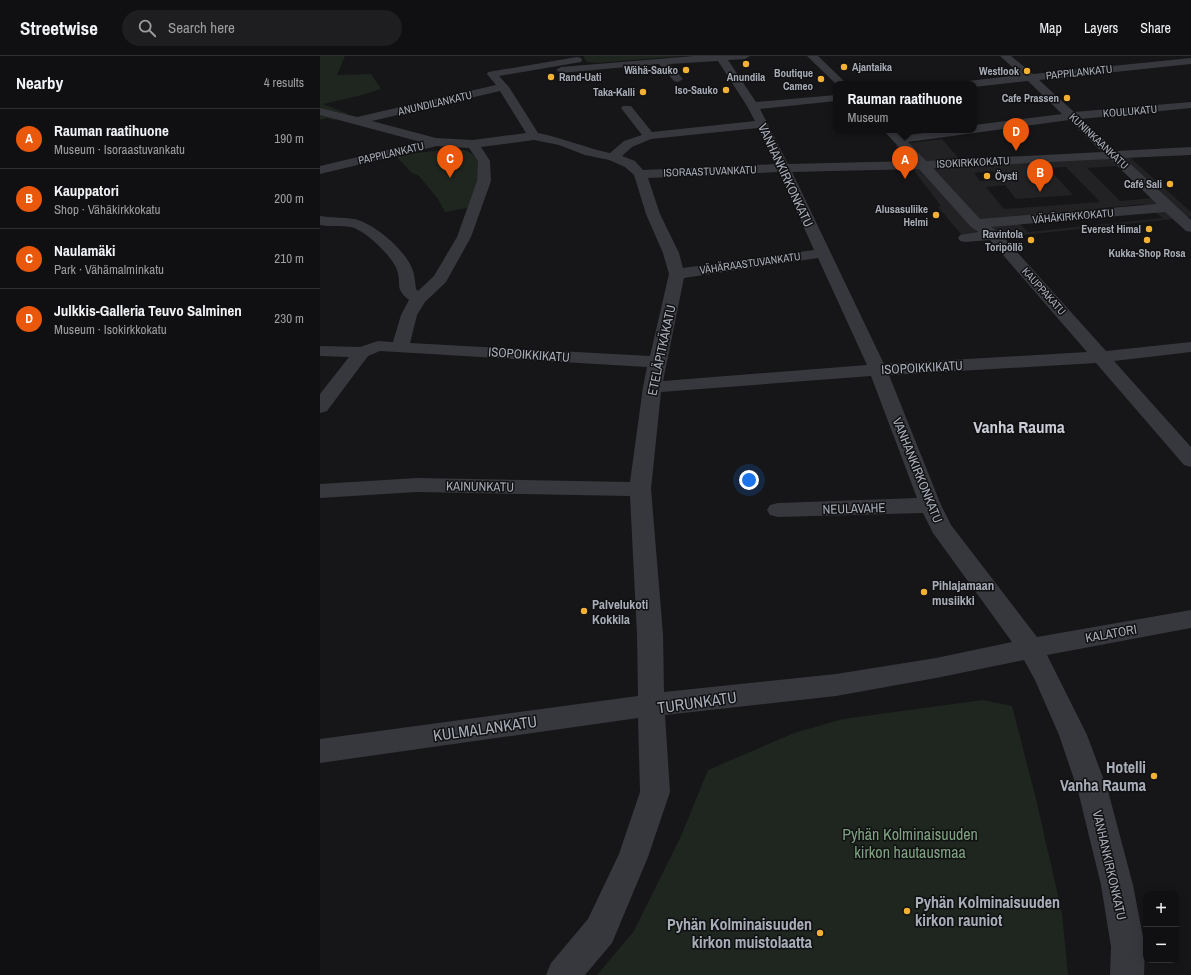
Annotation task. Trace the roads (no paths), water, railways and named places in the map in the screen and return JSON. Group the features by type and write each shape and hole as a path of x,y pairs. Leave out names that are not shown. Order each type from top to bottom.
{"street":[{"name":"ANUNDILANKATU","path":"357,121 578,61 662,61 745,56"},
{"path":"812,56 839,81"},
{"name":"KUNINKAANKATU","path":"1005,56 1030,77 1114,156 1179,211 1191,228"},
{"name":"VANHANKIRKONKATU","path":"720,57 753,106 784,168 878,370 930,505 941,528 1031,649 1047,678 1073,735 1093,791 1117,885 1128,947 1127,975"},
{"path":"662,61 678,79"},
{"name":"PAPPILANKATU","path":"977,83 1191,61"},
{"path":"500,83 534,136 562,142 589,152 613,157 630,164 640,174"},
{"path":"753,106 833,98"},
{"name":"KOULUKATU","path":"977,129 1071,116 1191,105"},
{"path":"627,108 649,136"},
{"path":"320,111 386,130 437,142"},
{"path":"613,157 628,144 649,136 763,124"},
{"name":"KAUPPAKATU","path":"892,133 976,224 994,235 1191,460"},
{"path":"899,140 949,133"},
{"name":"PAPPILANKATU","path":"320,170 437,142 473,144 534,136"},
{"path":"400,346 409,315 418,299 440,279 464,237 484,181 484,162 473,144"},
{"name":"ISOKIRKKOKATU","path":"923,165 1191,151"},
{"name":"ISORAASTUVANKATU","path":"640,174 784,168 923,165"},
{"name":"ETELÄPITKÄKATU","path":"640,174 653,214 671,253 677,274 652,387 640,489 650,634 651,705"},
{"name":"VÄHÄKIRKKOKATU","path":"976,224 1179,211"},
{"path":"320,220 331,223 355,223 368,230 391,250 405,270 408,290 418,299"},
{"path":"965,238 994,235"},
{"name":"VÄHÄRAASTUVANKATU","path":"677,274 823,253"},
{"name":"ISOPOIKKIKATU","path":"362,352 378,346 400,346 658,362"},
{"name":"ISOPOIKKIKATU","path":"652,387 878,370 1102,357 1191,347"},
{"path":"320,351 362,352"},
{"path":"320,407 362,352"},
{"name":"KAINUNKATU","path":"320,491 417,485 640,489"},
{"name":"NEULAVAHE","path":"778,510 930,505"},
{"name":"KALATORI","path":"1031,649 1092,636 1191,619"},
{"name":"TURUNKATU","path":"563,975 600,931 633,857 656,792 651,705 836,685 1031,649"},
{"name":"KULMALANKATU","path":"320,751 651,705"}],"place":[{"name":"Anundila","path":"746,64"},
{"name":"Ajantaika","path":"844,67"},
{"name":"Wähä-Sauko","path":"686,70"},
{"name":"Westlook","path":"1027,71"},
{"name":"Rand-Uati","path":"551,77"},
{"name":"Boutique Cameo","path":"821,79"},
{"name":"Iso-Sauko","path":"726,90"},
{"name":"Taka-Kalli","path":"643,92"},
{"name":"Cafe Prassen","path":"1067,98"},
{"name":"Julkkis-Galleria Teuvo Salminen","path":"1016,151"},
{"name":"Öysti","path":"987,176"},
{"name":"Naulamäki","path":"450,178"},
{"name":"Rauman raatihuone","path":"905,179"},
{"name":"Café Sali","path":"1170,184"},
{"name":"Kauppatori","path":"1040,192"},
{"name":"Alusasuliike Helmi","path":"936,215"},
{"name":"Everest Himal","path":"1149,229"},
{"name":"Ravintola Toripöllö","path":"1031,240"},
{"name":"Kukka-Shop Rosa","path":"1147,240"},
{"name":"Pihlajamaan musiikki","path":"924,592"},
{"name":"Palvelukoti Kokkila","path":"584,611"},
{"name":"Hotelli Vanha Rauma","path":"1154,776"},
{"name":"Pyhän Kolminaisuuden kirkon rauniot","path":"907,911"},
{"name":"Pyhän Kolminaisuuden kirkon muistolaatta","path":"820,933"}],"district":[{"name":"Vanha Rauma","path":"1019,427"}],"park label":[{"name":"Pyhän Kolminaisuuden kirkon hautausmaa","path":"910,843"}]}
